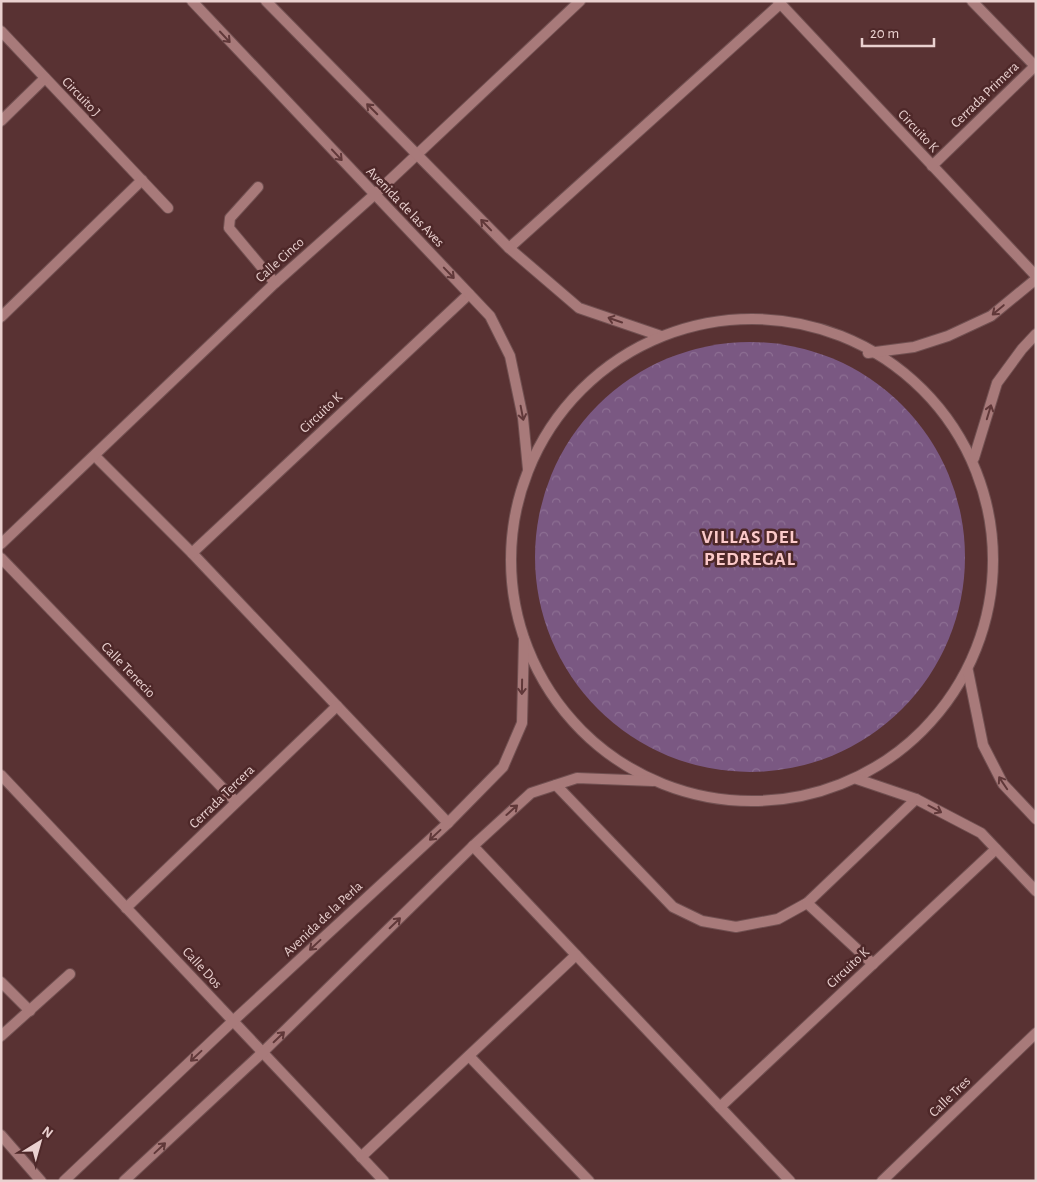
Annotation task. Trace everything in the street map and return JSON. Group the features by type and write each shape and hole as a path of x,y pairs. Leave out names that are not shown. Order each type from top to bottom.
{"street":[{"name":"Avenida de las Aves","path":"192,1 490,316 510,356 523,418 528,469"},
{"path":"266,1 509,248 579,308 661,336"},
{"name":"Calle Cinco","path":"1,544 274,283 374,194 580,1"},
{"path":"972,1 1035,66"},
{"name":"Circuito K","path":"509,248 779,3 1036,278"},
{"name":"Circuito J","path":"1,31 168,208"},
{"name":"Cerrada Primera","path":"932,166 1035,66"},
{"path":"1,121 45,78"},
{"path":"1,317 142,180"},
{"path":"258,187 230,218 229,228 274,283"},
{"path":"868,353 914,347 948,336 991,316 1036,278"},
{"name":"Circuito K","path":"192,553 469,294"},
{"path":"124,1181 263,1052 473,846 531,793 577,778 654,781 721,800 791,799 857,779 922,734 968,671 988,618 995,562 988,506 974,458 941,410 904,373 812,326 761,318 710,322 661,336 605,367 559,413 528,469 512,524 511,582 524,638 554,697 566,711 598,746 654,781"},
{"path":"974,458 998,382 1022,349 1036,334"},
{"path":"95,456 192,553 448,823"},
{"name":"Calle Tenecio","path":"1,558 236,802"},
{"name":"Avenida de la Perla","path":"64,1181 233,1021 448,823 503,767 522,723 524,638"},
{"path":"968,671 983,745 1003,784 1036,819"},
{"name":"Cerrada Tercera","path":"126,908 336,706"},
{"name":"Calle Dos","path":"1,775 384,1181"},
{"path":"857,779 916,799 981,833 1036,891"},
{"path":"556,785 673,907 702,921 736,927 778,919 807,903 916,799"},
{"path":"473,846 790,1181"},
{"name":"Circuito K","path":"720,1107 996,849"},
{"path":"807,903 873,964"},
{"path":"361,1157 576,956"},
{"path":"1,1036 70,974"},
{"path":"1,982 30,1011"},
{"name":"Calle Tres","path":"882,1181 1036,1033"},
{"path":"469,1056 589,1181"},
{"path":"1,1135 41,1181"}],"green space":[{"path":"750,342 792,346 832,359 869,378 902,405 929,438 948,475 961,515 965,557 961,599 948,639 929,676 902,709 869,736 832,755 792,768 750,772 708,768 668,755 631,736 598,709 571,676 552,639 539,599 535,557 539,515 552,475 571,438 598,405 631,378 668,359 708,346"}],"district":[{"name":"VILLAS DEL PEDREGAL","path":"750,548"}]}
